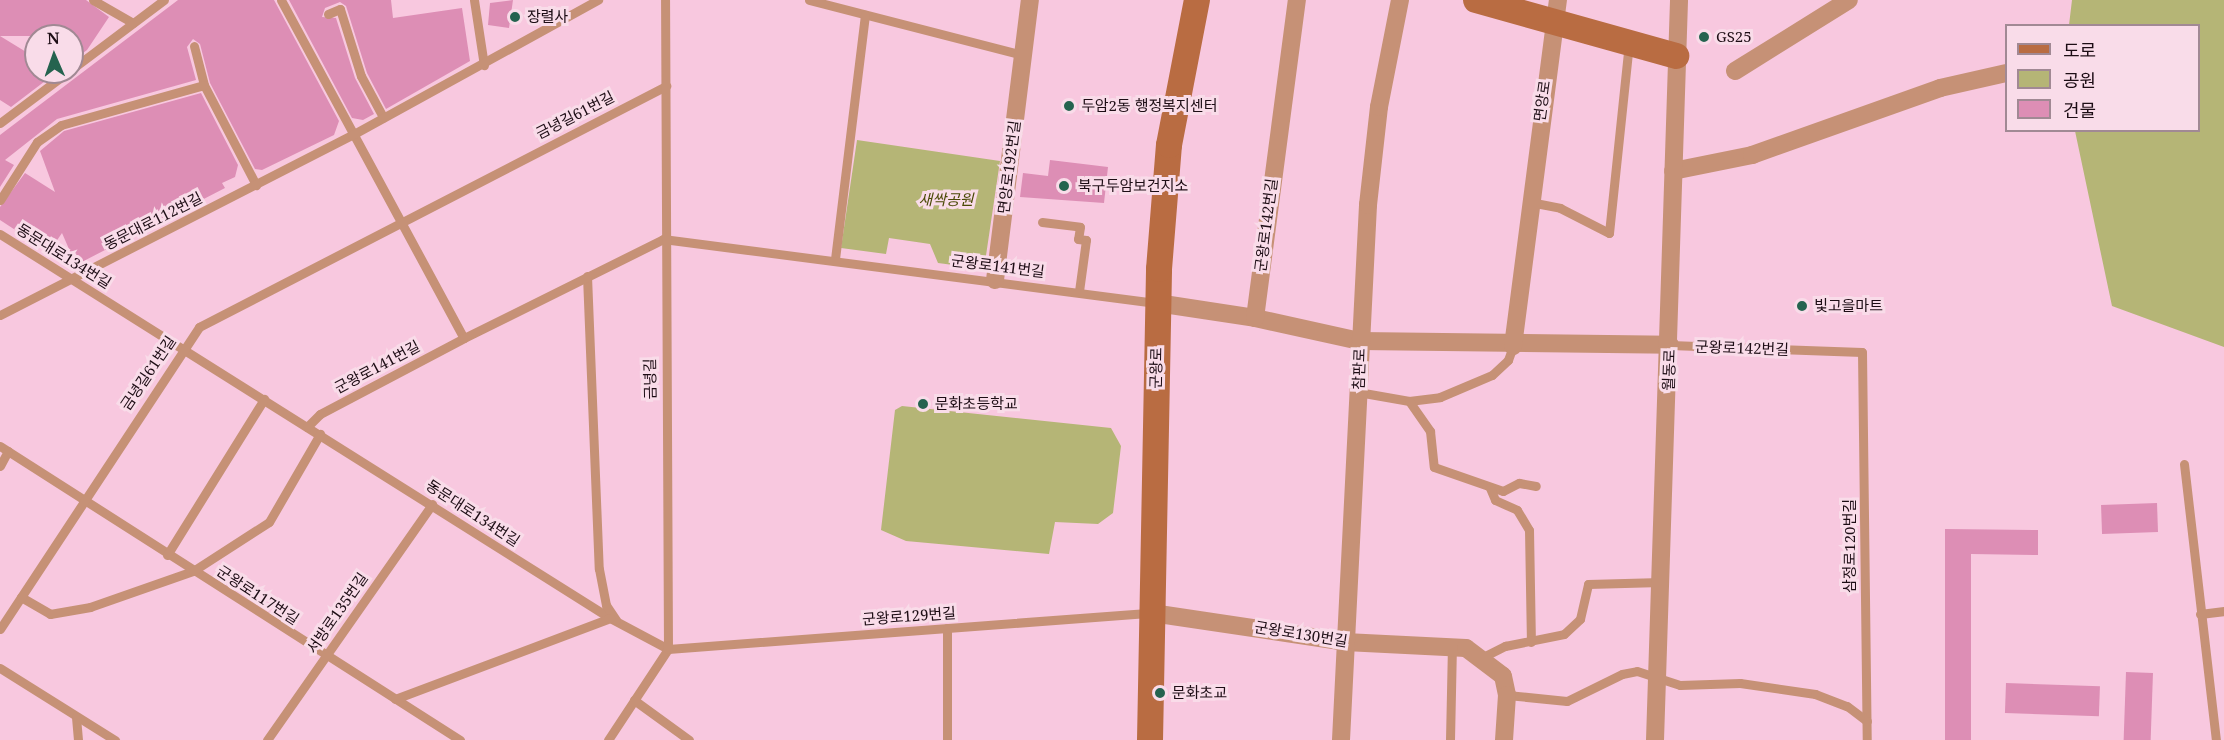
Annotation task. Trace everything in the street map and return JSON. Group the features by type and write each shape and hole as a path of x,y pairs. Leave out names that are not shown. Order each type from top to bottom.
{"main road":[{"name":"군왕로","path":"1150,740 1157,303 1169,146 1197,0"},
{"path":"1476,0 1555,12 1629,44 1676,56"}],"street":[{"name":"면앙로192번길","path":"995,280 1030,0"},
{"name":"군왕로142번길","path":"1255,318 1297,0"},
{"name":"참판로","path":"1341,740 1360,341 1373,150 1400,0"},
{"name":"월동로","path":"1655,740 1670,345 1679,0"},
{"path":"1735,71 1848,0"},
{"name":"면앙로","path":"1529,202 1555,12"},
{"path":"1673,171 1752,155 1940,88 2005,73"},
{"path":"1513,346 1529,202"},
{"name":"군왕로142번길","path":"1157,303 1255,318 1360,341 1513,346 1670,345"},
{"name":"군왕로130번길","path":"1152,613 1174,613 1345,642 1452,645 1483,657 1503,676 1507,695"},
{"path":"1504,740 1507,695"}],"lane":[{"path":"93,0 133,23"},
{"path":"84,60 164,0"},
{"path":"281,0 352,135 402,221 464,338"},
{"path":"474,0 484,65"},
{"name":"동문대로112번길","path":"0,315 352,135 484,65 598,0"},
{"name":"금녕길","path":"665,0 663,239 668,649"},
{"path":"809,0 1023,55"},
{"path":"328,14 340,9 361,76 383,117"},
{"path":"835,260 866,15"},
{"path":"1529,202 1560,208 1610,233 1629,44"},
{"path":"194,46 204,85 256,185"},
{"path":"0,123 52,84"},
{"path":"0,200 36,142 61,125 204,85"},
{"name":"금녕길61번길","path":"0,629 183,346 199,327 666,86"},
{"path":"1042,222 1080,227 1078,239 1086,240 1079,291"},
{"name":"동문대로134번길","path":"0,234 183,346 613,620 668,649"},
{"name":"군왕로141번길","path":"307,427 320,414 464,338 663,239 995,280 1157,303"},
{"path":"395,699 501,656 613,620 606,605 598,569 587,276"},
{"name":"군왕로142번길","path":"1670,345 1862,352"},
{"path":"1358,392 1408,401 1455,392 1492,375 1508,360 1513,346"},
{"name":"삼정로120번길","path":"1862,352 1867,740"},
{"path":"167,555 264,399"},
{"path":"1408,401 1430,431 1434,467 1490,488 1536,486"},
{"path":"21,597 50,614 90,607 193,571 257,533 286,499 320,434"},
{"name":"군왕로117번길","path":"0,466 4,449 460,740"},
{"path":"2184,464 2216,740"},
{"path":"1490,488 1495,500 1517,510 1529,530 1531,642"},
{"name":"서방로135번길","path":"267,740 432,504"},
{"path":"1483,657 1505,646 1564,634 1580,619 1588,584 1661,582"},
{"path":"2200,614 2224,611"},
{"name":"군왕로129번길","path":"668,649 1152,613"},
{"path":"947,628 947,740"},
{"path":"1450,740 1452,645"},
{"path":"608,740 668,649"},
{"path":"0,668 115,740"},
{"path":"1507,695 1568,700 1622,674 1658,676 1680,685 1740,683 1815,694 1847,705 1867,721"},
{"path":"634,700 689,740"},
{"path":"76,717 78,740"}],"green space":[{"path":"2072,0 2224,0 2224,347 2112,306 2075,132 2200,132 2200,24 2069,24"},
{"name":"새싹공원","path":"857,140 1000,161 984,269 938,263 930,244 889,238 886,254 841,248"},
{"path":"902,406 1111,428 1121,446 1113,513 1098,524 1055,522 1049,554 906,541 881,530 895,410"}],"building":[{"path":"0,0 86,0 109,17 84,52 84,24 24,24 24,36 0,36"},
{"path":"178,0 274,0 339,121 334,135 262,170 255,169 210,83 200,44 193,39 187,47 196,80 57,119 5,160 14,165 0,187 0,135 67,84 84,84 84,71"},
{"path":"289,0 391,0 393,18 462,8 470,61 386,109 367,73 346,6 340,2 325,8 322,17 336,18 355,78 374,114 363,120 352,118"},
{"path":"513,0 509,28 488,25 490,3"},
{"path":"0,36 24,51 24,84 41,84 11,107 0,100"},
{"path":"201,93 238,165 235,177 222,183 225,188 76,265 62,233 49,252 0,220 0,207 25,173 55,192 40,151 64,131"},
{"name":"북구두암보건지소","path":"1050,160 1108,167 1104,203 1020,197 1023,173 1048,176"},
{"path":"2157,503 2158,532 2102,534 2101,505"},
{"path":"1945,529 2038,530 2038,555 1971,554 1971,740 1945,740"},
{"path":"2126,672 2153,673 2151,740 2124,740"},
{"path":"2006,683 2100,686 2099,716 2005,713"}],"place":[{"name":"장렬사","path":"515,17"},
{"name":"GS25","path":"1704,37"},
{"name":"두암2동 행정복지센터","path":"1069,106"},
{"name":"북구두암보건지소","path":"1064,186"},
{"name":"빛고을마트","path":"1802,306"},
{"name":"문화초등학교","path":"923,404"},
{"name":"문화초교","path":"1160,693"}]}
